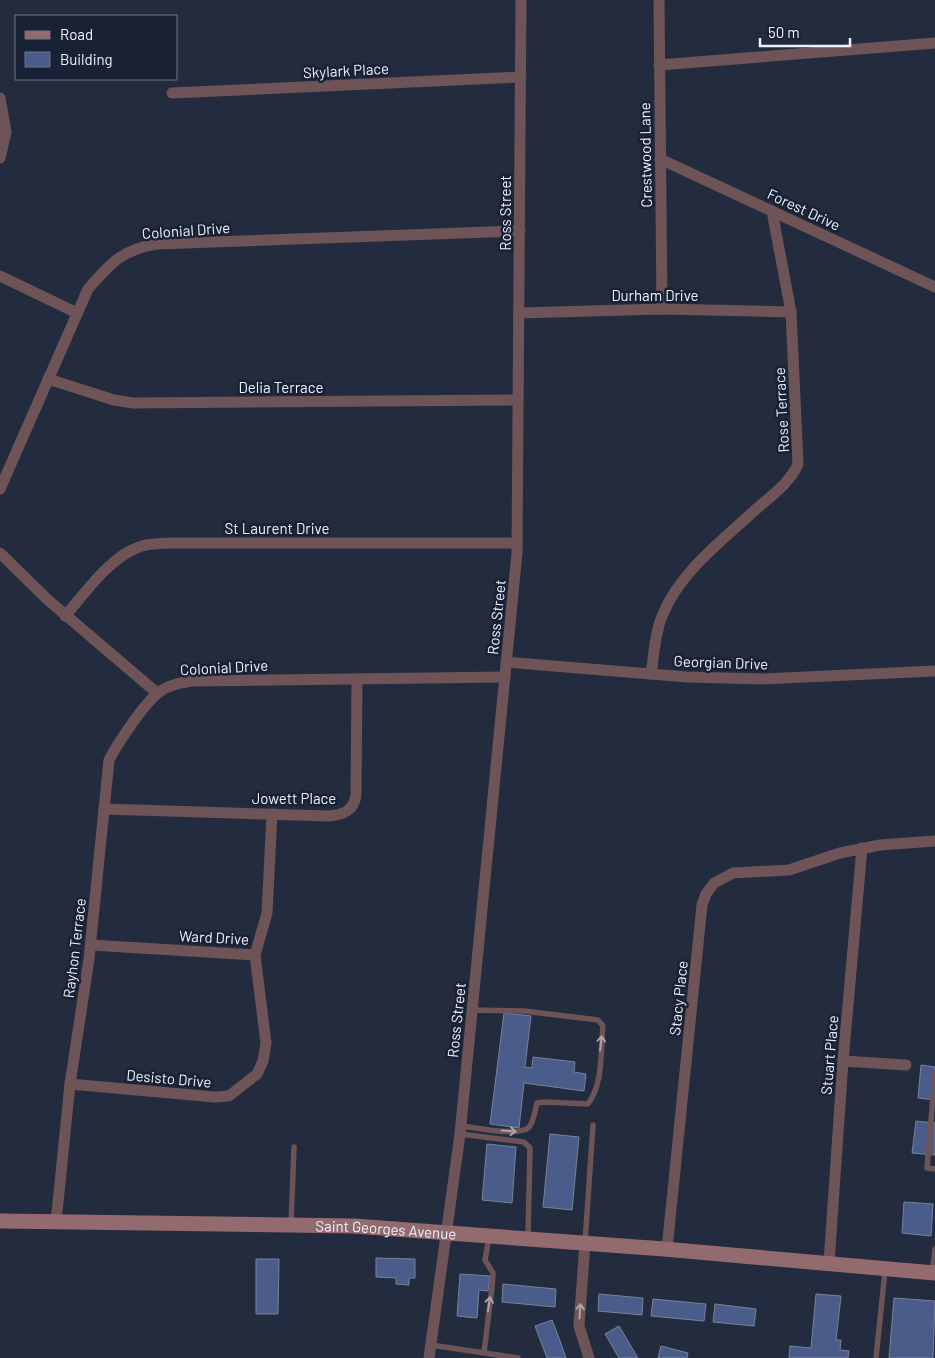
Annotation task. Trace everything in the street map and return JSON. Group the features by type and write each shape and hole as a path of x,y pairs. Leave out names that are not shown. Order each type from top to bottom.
{"main road":[{"name":"Saint Georges Avenue","path":"0,1221 354,1226 667,1249 934,1273"}],"street":[{"name":"Ross Street","path":"429,1358 460,1130 517,542 521,0"},
{"name":"Crestwood Lane","path":"659,0 662,309"},
{"path":"659,65 935,43"},
{"name":"Skylark Place","path":"172,93 521,77"},
{"path":"0,98 6,132 0,158"},
{"name":"Forest Drive","path":"660,159 935,287"},
{"name":"Rose Terrace","path":"651,674 662,615 671,598 702,559 779,489 794,473 798,464 791,312 772,211"},
{"name":"Colonial Drive","path":"0,489 88,289 126,251 157,244 520,230"},
{"path":"0,276 77,313"},
{"name":"Durham Drive","path":"519,313 662,309 791,312"},
{"name":"Delia Terrace","path":"48,379 114,400 133,403 518,400"},
{"name":"St Laurent Drive","path":"65,616 107,569 140,546 170,543 517,542"},
{"path":"0,554 65,616 158,693"},
{"name":"Georgian Drive","path":"506,662 651,674 762,679 935,671"},
{"name":"Colonial Drive","path":"158,693 174,684 192,681 505,677"},
{"name":"Jowett Place","path":"104,809 339,815 355,804 357,679"},
{"name":"Rayhon Terrace","path":"56,1222 70,1084 91,945 109,760 119,741 158,693"},
{"name":"Ward Drive","path":"91,945 255,955 267,913 272,814"},
{"name":"Stacy Place","path":"667,1249 702,906 706,894 714,883 733,873 789,870 840,853 862,848 935,841"},
{"name":"Stuart Place","path":"829,1263 843,1061 862,848"},
{"name":"Desisto Drive","path":"70,1084 214,1097 229,1096 258,1074 263,1061 266,1043 255,955"},
{"path":"843,1061 906,1065"},
{"path":"585,1243 579,1326 589,1358"}],"lane":[{"path":"460,1130 526,1131 530,1126 537,1103 588,1104 594,1097 600,1078 603,1026 598,1020 524,1011 472,1010"},
{"path":"935,1073 927,1168 935,1169"},
{"path":"585,1243 593,1125"},
{"path":"460,1130 524,1142 530,1148 528,1239"},
{"path":"291,1226 294,1147"},
{"path":"484,1353 492,1287 492,1274 485,1260 489,1236"},
{"path":"934,1273 935,1249"},
{"path":"876,1358 886,1268"},
{"path":"430,1345 518,1358"}],"building":[{"path":"504,1013 531,1016 525,1067 532,1068 533,1057 575,1062 574,1072 586,1074 584,1091 524,1083 519,1128 490,1124"},
{"path":"921,1065 935,1067 935,1100 918,1098"},
{"path":"916,1121 935,1123 935,1155 912,1153"},
{"path":"550,1134 579,1137 572,1210 543,1207"},
{"path":"487,1144 516,1147 512,1203 482,1200"},
{"path":"904,1202 933,1204 931,1236 902,1233"},
{"path":"376,1258 415,1259 415,1278 409,1278 409,1285 396,1284 396,1278 376,1277"},
{"path":"256,1259 279,1259 278,1314 256,1314"},
{"path":"460,1274 490,1276 488,1291 479,1290 477,1318 457,1316"},
{"path":"503,1284 556,1289 555,1307 502,1302"},
{"path":"599,1294 643,1298 642,1315 598,1311"},
{"path":"816,1294 841,1296 836,1340 841,1340 840,1350 849,1351 848,1358 789,1358 790,1346 811,1348"},
{"path":"894,1298 935,1301 933,1358 889,1358"},
{"path":"653,1299 706,1304 704,1321 651,1316"},
{"path":"715,1304 756,1309 754,1326 713,1322"},
{"path":"552,1320 566,1358 547,1358 535,1326"},
{"path":"619,1326 638,1358 619,1358 605,1334"},
{"path":"661,1346 688,1353 687,1358 658,1358"}]}
